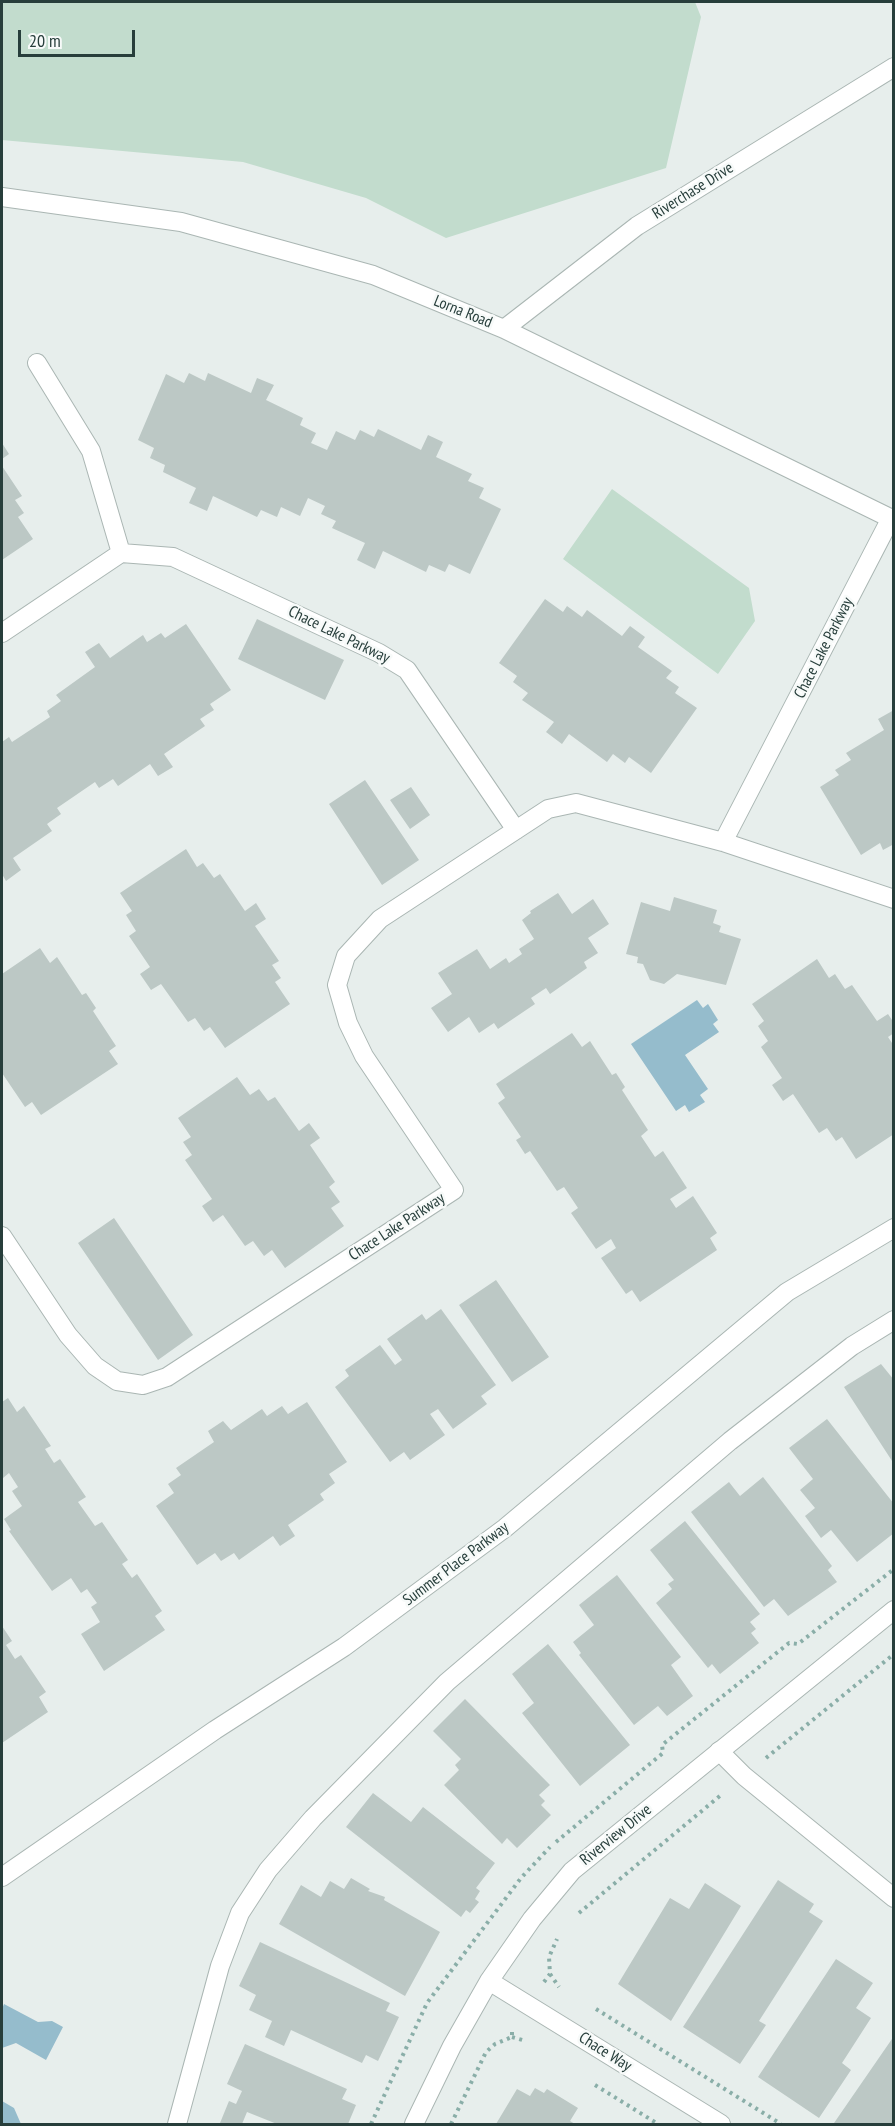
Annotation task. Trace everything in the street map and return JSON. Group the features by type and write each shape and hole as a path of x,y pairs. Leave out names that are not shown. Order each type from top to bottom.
{"street":[{"name":"Riverchase Drive","path":"504,329 637,226 894,67"},
{"name":"Lorna Road","path":"2,197 181,222 373,275 504,329 892,519"},
{"path":"2,633 122,553 91,451 37,363"},
{"name":"Chace Lake Parkway","path":"723,842 892,519"},
{"name":"Chace Lake Parkway","path":"122,553 173,557 379,653 407,670 516,830"},
{"name":"Chace Lake Parkway","path":"2,1236 68,1335 95,1366 117,1381 143,1385 167,1377 454,1190 364,1056 348,1023 337,984 346,957 380,919 548,809 576,803 723,842 894,899"},
{"name":"Summer Place Parkway","path":"2,1877 216,1730 344,1647 505,1528 787,1293 894,1228"},
{"path":"177,2124 220,1966 240,1913 268,1870 313,1818 447,1682 730,1441 852,1346 894,1320"},
{"name":"Riverview Drive","path":"414,2124 452,2046 489,1981 532,1919 572,1871 894,1610"},
{"path":"719,1751 744,1776 894,1898"},
{"name":"Chace Way","path":"489,1981 721,2124"}],"path":[{"path":"572,1920 894,1654"},
{"path":"559,1933 549,1958 550,1974 564,1991"},
{"path":"512,2037 512,2028 550,1974"},
{"path":"593,2007 781,2124"},
{"path":"451,2124 486,2052 495,2044 512,2037 536,2047"},
{"path":"592,2083 658,2124"}],"green space":[{"path":"2,2 695,2 701,17 666,168 446,238 366,198 243,162 2,140"},
{"path":"612,489 749,588 755,621 718,674 563,559"}],"water":[{"path":"697,1000 703,1008 708,1004 718,1020 713,1024 719,1032 685,1055 708,1089 700,1095 705,1102 689,1112 685,1105 676,1111 631,1044"},
{"path":"4,2004 38,2022 52,2021 63,2027 46,2060 16,2043 2,2048"},
{"path":"2,2101 14,2108 21,2124 2,2124"}],"building":[{"path":"189,373 205,381 208,373 251,393 257,378 274,385 266,400 303,418 300,425 316,433 311,443 327,450 336,431 355,440 360,430 374,437 378,429 421,450 428,435 443,442 436,457 472,474 468,481 484,488 479,498 501,509 470,574 449,564 445,572 429,565 426,572 383,551 375,569 357,560 365,543 332,528 336,521 321,514 325,506 308,498 300,516 281,507 277,517 261,510 257,517 213,496 207,511 189,503 196,488 163,472 165,465 150,458 154,448 138,440 166,374 184,383"},
{"path":"2,443 9,454 2,459"},
{"path":"2,466 22,496 15,500 24,513 18,517 33,539 2,560"},
{"path":"545,599 563,612 567,606 582,617 587,610 622,636 630,626 645,637 638,647 672,671 666,678 679,687 675,693 697,708 651,773 629,757 625,763 613,754 607,762 569,734 562,744 546,732 554,722 522,700 528,693 513,682 517,676 499,663"},
{"path":"257,619 344,660 325,700 238,659"},
{"path":"186,624 231,690 210,704 214,710 200,719 205,726 164,754 173,767 158,776 150,764 118,786 113,779 99,788 95,782 57,808 61,814 47,824 52,831 13,858 21,870 6,881 2,874 2,742 9,737 12,742 50,717 47,711 61,701 56,695 95,667 85,652 99,643 110,658 143,635 147,642 161,633 165,638"},
{"path":"894,710 894,844 883,850 880,843 861,855 820,787 839,775 835,770 851,760 846,753 884,730 878,719"},
{"path":"365,780 419,860 382,885 329,804"},
{"path":"411,787 430,815 410,829 390,800"},
{"path":"186,849 197,867 203,863 214,878 220,874 245,911 256,903 266,919 255,926 279,961 272,965 281,978 275,982 290,1004 225,1048 210,1027 204,1031 195,1018 188,1022 161,984 151,990 140,974 150,967 129,936 136,931 126,915 132,911 120,893"},
{"path":"558,893 572,914 593,899 609,924 588,938 598,953 584,962 587,968 550,994 546,988 531,998 535,1004 498,1029 494,1023 479,1033 469,1017 448,1032 431,1008 452,994 438,973 477,949 490,969 506,958 509,963 522,954 519,949 534,939 522,920 531,913 530,911"},
{"path":"674,897 717,910 713,923 721,926 719,932 741,939 726,985 677,974 664,984 650,980 643,964 637,963 638,957 626,954 641,902 670,911"},
{"path":"40,948 50,963 57,957 82,995 86,993 96,1008 93,1011 116,1046 109,1051 118,1064 41,1115 32,1102 25,1107 2,1073 2,974"},
{"path":"817,959 829,978 835,974 845,989 852,985 877,1021 888,1014 894,1023 894,1033 888,1037 894,1046 894,1134 856,1159 842,1137 836,1141 827,1128 819,1133 793,1094 783,1101 772,1085 782,1078 761,1047 768,1041 758,1026 764,1021 752,1004"},
{"path":"572,1033 582,1047 590,1041 612,1075 616,1073 625,1087 622,1090 648,1130 641,1136 655,1157 663,1151 687,1188 670,1199 676,1208 693,1196 717,1233 710,1238 717,1250 640,1302 632,1290 626,1294 601,1258 616,1248 611,1239 596,1249 571,1213 578,1208 564,1187 557,1191 530,1151 525,1154 516,1140 521,1137 498,1103 505,1098 496,1084"},
{"path":"237,1077 250,1095 259,1089 268,1101 275,1097 299,1131 309,1123 320,1138 310,1145 335,1182 329,1187 340,1202 331,1208 344,1226 285,1268 272,1250 264,1256 253,1241 245,1246 223,1215 213,1222 202,1206 212,1199 185,1160 192,1155 183,1142 191,1137 178,1118"},
{"path":"114,1218 193,1335 158,1360 78,1243"},
{"path":"496,1280 549,1357 512,1382 459,1305"},
{"path":"441,1309 496,1385 481,1396 487,1404 453,1429 438,1409 430,1414 445,1435 410,1460 404,1452 390,1462 335,1387 349,1376 345,1370 380,1345 395,1365 402,1360 387,1339 422,1314 426,1320"},
{"path":"881,1364 894,1380 894,1464 844,1387"},
{"path":"8,1398 17,1412 24,1406 51,1446 45,1449 54,1463 60,1459 86,1497 78,1502 95,1526 102,1522 128,1560 122,1564 132,1578 137,1574 162,1611 155,1616 165,1630 104,1671 81,1634 100,1622 91,1607 97,1603 87,1589 81,1593 71,1578 52,1591 9,1531 11,1530 4,1519 22,1506 12,1491 18,1487 9,1473 3,1478 2,1475 2,1402"},
{"path":"307,1402 347,1462 329,1474 335,1483 320,1494 324,1500 288,1525 295,1536 280,1546 273,1536 239,1560 234,1553 221,1561 215,1553 197,1565 156,1506 174,1493 168,1484 181,1475 176,1468 214,1442 208,1431 223,1421 231,1430 262,1409 267,1416 282,1406 288,1414"},
{"path":"827,1419 894,1504 894,1533 857,1562 831,1530 821,1538 805,1516 815,1508 800,1490 813,1479 789,1448"},
{"path":"763,1477 832,1566 828,1570 837,1582 788,1616 774,1599 764,1607 691,1512 729,1482 740,1496"},
{"path":"685,1521 760,1614 750,1622 756,1629 751,1633 759,1643 720,1674 712,1664 708,1668 656,1603 672,1589 668,1584 674,1580 650,1550"},
{"path":"617,1575 681,1657 671,1665 693,1696 667,1716 658,1706 634,1725 579,1655 581,1653 573,1642 594,1625 579,1605"},
{"path":"2,1626 12,1641 6,1645 15,1659 21,1655 46,1692 39,1697 48,1712 2,1743"},
{"path":"548,1644 630,1745 580,1786 522,1713 534,1703 512,1674"},
{"path":"465,1699 550,1785 539,1795 545,1801 541,1805 551,1815 517,1848 507,1838 502,1844 444,1785 459,1770 455,1765 461,1759 433,1731"},
{"path":"373,1793 411,1822 423,1807 495,1863 476,1888 480,1891 475,1899 479,1902 470,1913 466,1910 461,1917 346,1827"},
{"path":"351,1878 370,1889 368,1891 385,1897 384,1900 440,1932 405,1996 279,1924 301,1885 321,1897 330,1881 344,1889"},
{"path":"778,1880 814,1904 809,1912 823,1921 759,2021 766,2025 740,2064 683,2027"},
{"path":"705,1883 741,1906 671,2021 618,1984 670,1898 689,1909"},
{"path":"260,1942 390,2003 386,2011 399,2017 378,2061 366,2055 362,2063 291,2030 284,2046 265,2037 272,2021 249,2010 256,1995 239,1986"},
{"path":"836,1959 873,1983 856,2008 871,2018 842,2063 851,2070 819,2118 758,2077"},
{"path":"894,2036 894,2124 834,2123"},
{"path":"245,2044 347,2089 342,2099 356,2105 348,2124 277,2124 247,2112 242,2124 220,2123 229,2101 236,2104 242,2091 227,2084"},
{"path":"535,2088 544,2093 547,2089 578,2108 570,2121 575,2124 496,2124 517,2089 530,2096"}]}
